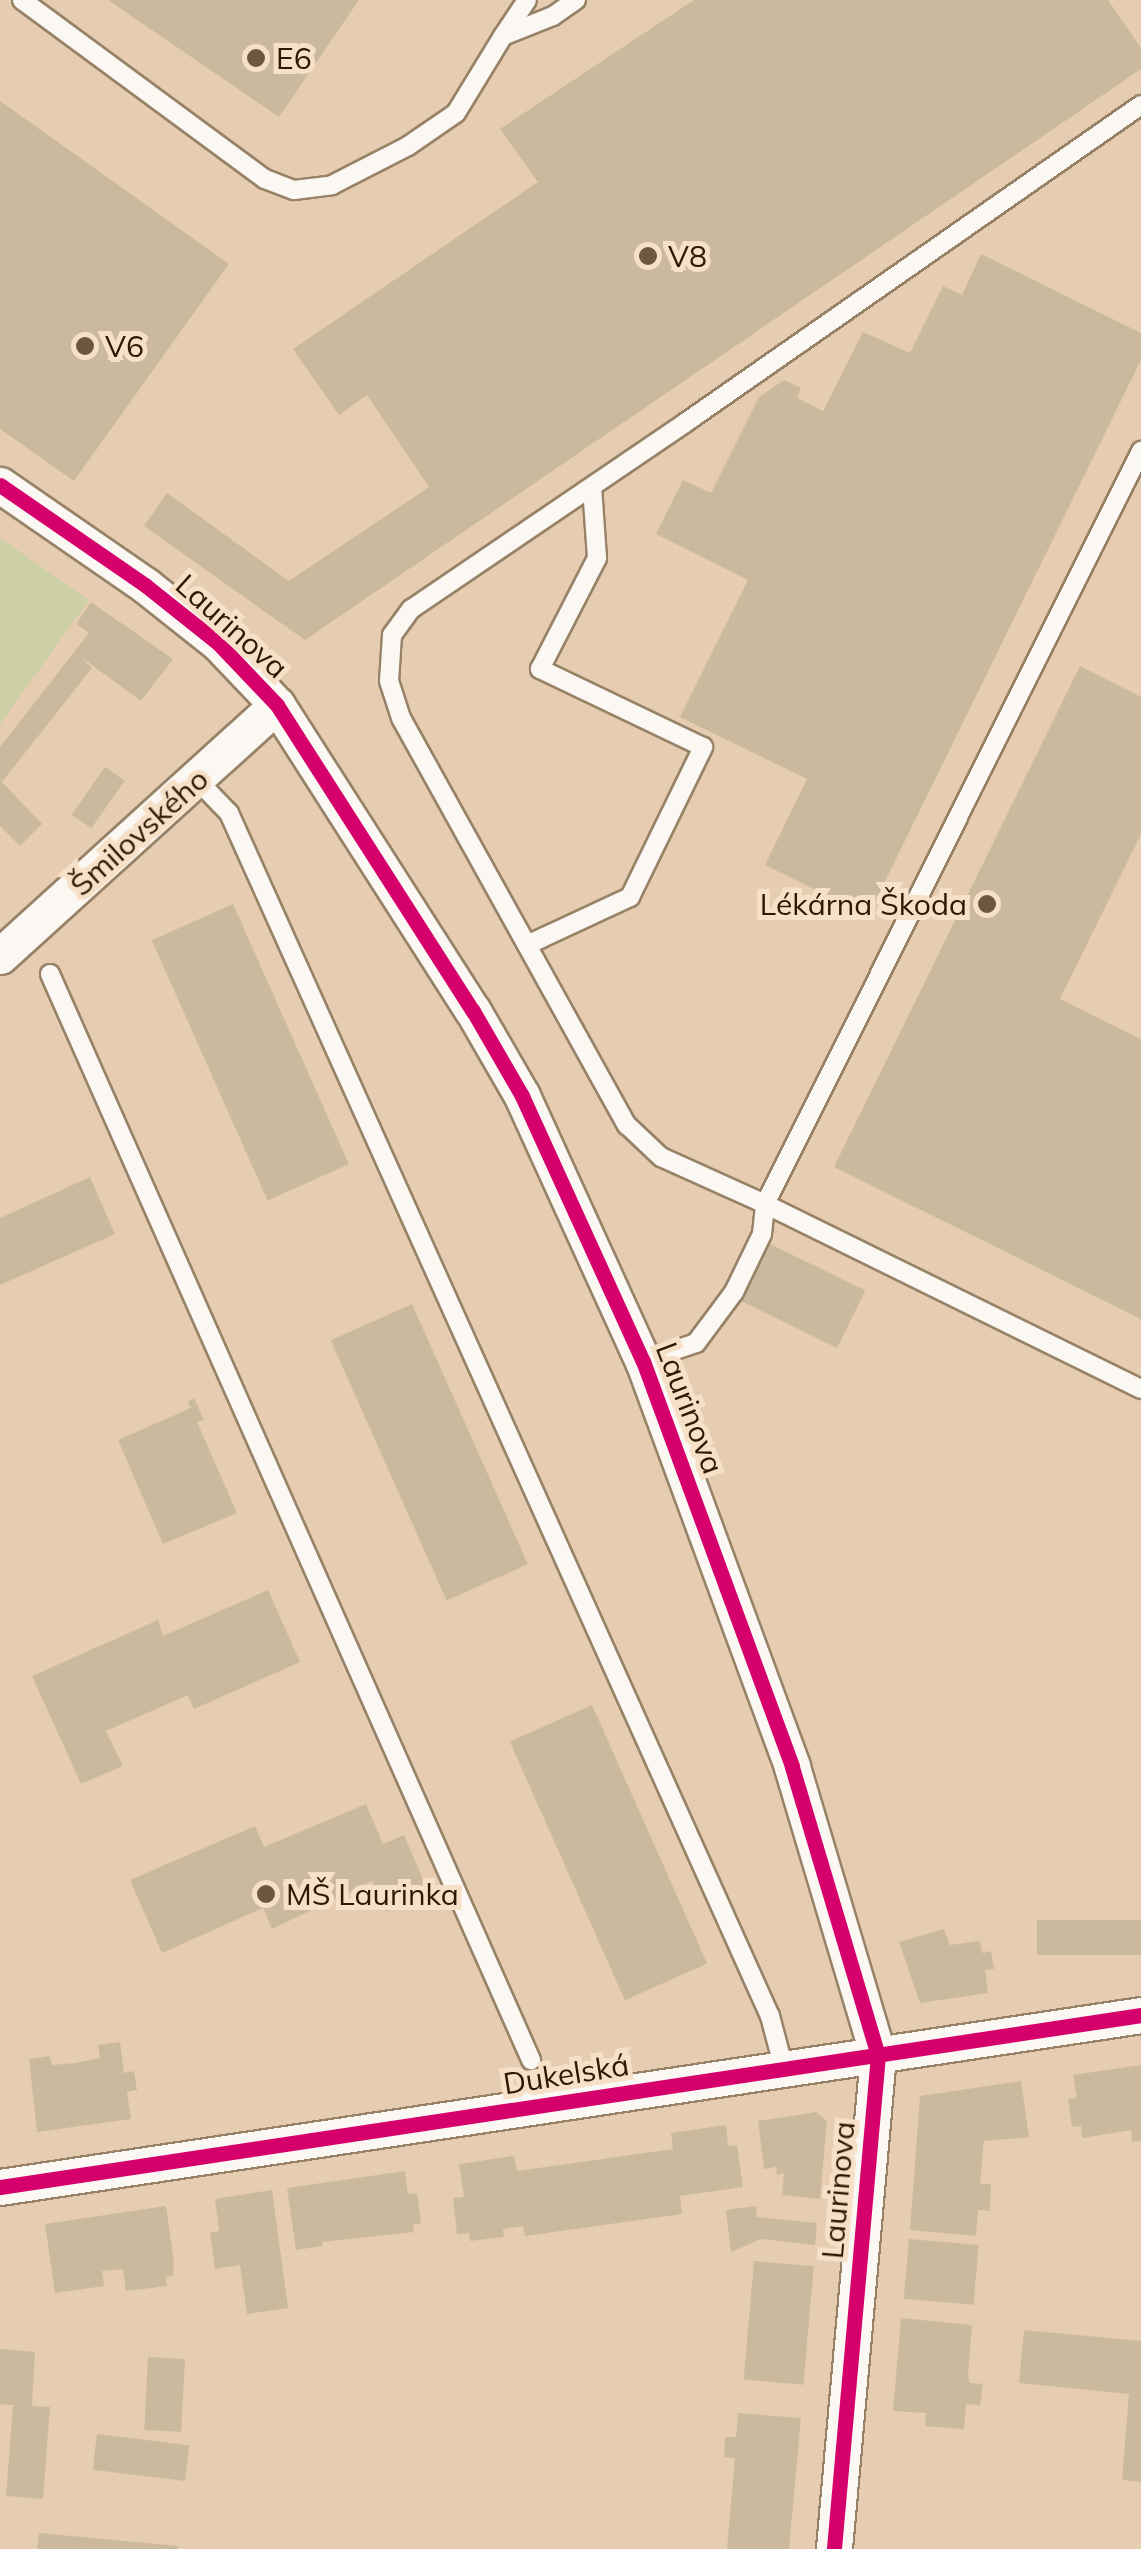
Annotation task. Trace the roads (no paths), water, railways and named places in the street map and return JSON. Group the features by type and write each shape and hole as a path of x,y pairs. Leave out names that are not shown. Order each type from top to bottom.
{"street":[{"name":"Laurinova","path":"0,485 145,585 218,643 277,705 473,1011 522,1096 643,1360 792,1766 878,2056 834,2549"},
{"name":"Šmilovského","path":"0,956 277,705"},
{"name":"Dukelská","path":"0,2187 1141,2015"}],"lane":[{"path":"22,0 265,178 294,190 332,185 408,146 456,114 527,0"},
{"path":"503,36 553,16 576,0"},
{"path":"1141,105 410,609 392,635 389,682 401,718 627,1125 661,1158 765,1204 1141,1389"},
{"path":"643,1360 696,1343 734,1292 762,1234 765,1204 1141,451"},
{"path":"527,945 630,898 703,746 540,669 597,558 592,486"},
{"path":"197,780 229,813 770,2016 784,2069"},
{"path":"50,974 531,2060"}],"place":[{"name":"E6","path":"256,58"},
{"name":"V8","path":"648,256"},
{"name":"V6","path":"85,346"},
{"name":"Lékárna Škoda","path":"987,904"},
{"name":"MŠ Laurinka","path":"266,1894"}]}
